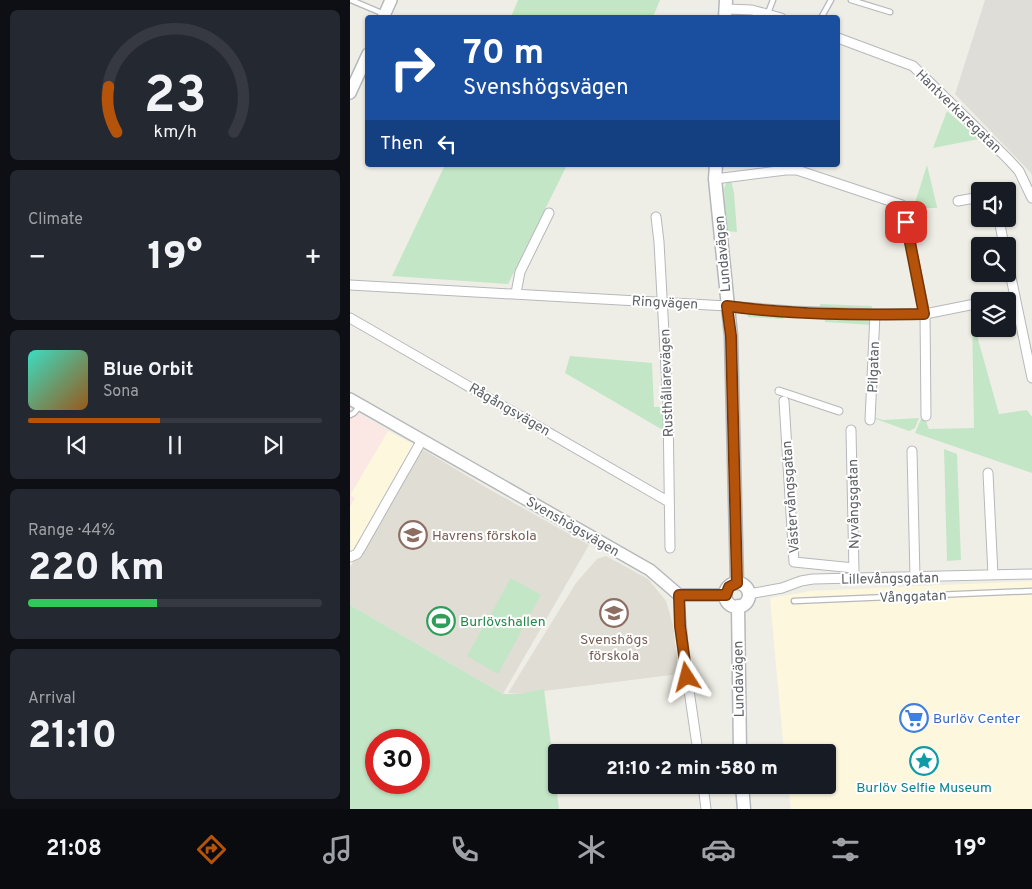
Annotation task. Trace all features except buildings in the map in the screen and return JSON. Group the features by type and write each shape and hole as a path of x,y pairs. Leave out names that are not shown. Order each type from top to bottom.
{"main road":[{"name":"Lundavägen","path":"716,167 715,179 731,336 737,583"},
{"path":"737,583 744,585 749,594 745,604 738,606 730,603 726,595 729,587 737,583"},
{"name":"Lundavägen","path":"738,606 740,744"},
{"path":"743,794 744,809"}],"street":[{"path":"384,15 391,0"},
{"path":"726,9 752,10 773,15"},
{"name":"Hantverkaregatan","path":"840,39 913,66 1009,160 1019,172 1032,198"},
{"path":"350,93 365,60"},
{"path":"715,179 797,170 902,205"},
{"path":"958,201 971,199"},
{"path":"516,294 520,272 549,213"},
{"name":"Rusthållarevägen","path":"656,217 668,406 670,548"},
{"path":"906,222 924,314 926,416"},
{"name":"Ringvägen","path":"350,285 792,311 875,314 924,314 971,305"},
{"path":"1016,306 1032,378"},
{"name":"Pilgatan","path":"870,420 875,314"},
{"name":"Rågångsvägen","path":"350,318 669,502"},
{"path":"779,391 839,411"},
{"name":"Svenshögsvägen","path":"350,399 650,570 679,595"},
{"name":"Västervångsgatan","path":"784,401 794,562 854,568"},
{"name":"Nyvångsgatan","path":"851,430 854,578"},
{"path":"350,557 357,554 422,440"},
{"path":"912,451 915,577"},
{"path":"988,473 993,575"},
{"name":"Lillevångsgatan","path":"749,594 813,579 1032,574"},
{"path":"697,744 684,656 679,595 726,595"},
{"path":"704,794 706,809"}],"lane":[{"path":"351,0 382,15"},
{"path":"768,13 773,0"},
{"path":"823,15 832,0"},
{"path":"851,0 890,12"},
{"path":"350,414 354,413 361,405"},
{"name":"Vånggatan","path":"794,601 1032,591"}],"shaded area":[{"path":"985,0 1032,0 1032,176 955,94"},
{"path":"350,408 388,431 350,495"},
{"path":"388,431 419,447 351,566 350,506 355,498 350,495"},
{"path":"419,447 487,488 589,545 503,694 350,605 350,567"},
{"path":"350,495 355,498 350,506"},
{"name":"Svenshögs förskola","path":"606,556 648,579 666,601 673,625 679,674 520,694 508,693 576,583 597,559"},
{"name":"Burlöv Center","path":"1032,581 1032,809 791,809 789,794 836,794 836,744 783,744 770,598 811,591"}],"green space":[{"path":"518,0 660,0 654,15 512,15"},
{"path":"947,111 979,139 933,148"},
{"path":"927,165 937,208 926,208 915,203"},
{"path":"444,167 566,167 508,284 392,276"},
{"path":"731,180 737,232 727,231 724,189 726,183"},
{"path":"820,304 872,306 871,311 820,308"},
{"path":"747,313 784,315 783,319 748,317"},
{"path":"825,317 868,320 872,325 825,322"},
{"path":"972,337 977,337 999,414 1027,410 1032,417 1032,473 915,433 921,419 925,419 929,429 974,428"},
{"path":"570,356 652,363 654,407 668,406 668,433 565,373"},
{"path":"873,417 883,420 919,418 915,428 909,431"},
{"path":"944,449 957,454 961,560 947,561"},
{"path":"511,578 541,595 498,674 467,656"},
{"path":"350,605 503,694 520,694 544,689 551,744 548,744 548,794 557,794 559,809 350,809"}],"place":[{"name":"Havrens förskola","path":"413,535"},
{"name":"Svenshögs förskola","path":"614,613"},
{"name":"Burlövshallen","path":"441,621"},
{"name":"Burlöv Center","path":"914,718"},
{"name":"Burlöv Selfie Museum","path":"924,761"}],"route":[{"path":"687,677 680,626 679,595 726,595 727,589 737,583 737,518 731,336 727,306 792,311 924,314 906,222"}]}
